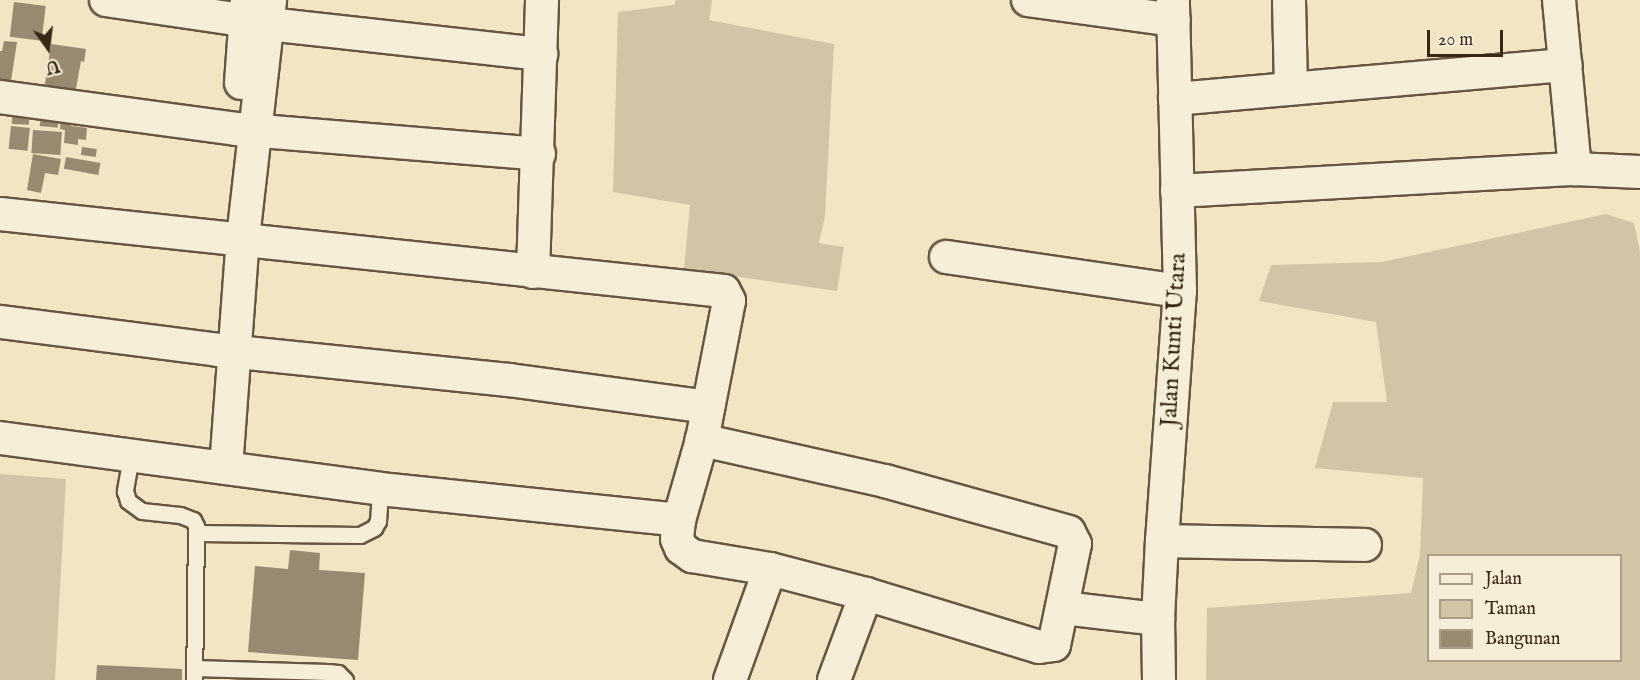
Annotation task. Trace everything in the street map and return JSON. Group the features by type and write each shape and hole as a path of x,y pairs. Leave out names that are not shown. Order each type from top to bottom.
{"street":[{"path":"106,0 258,11 541,54"},
{"path":"533,272 539,154 542,0"},
{"path":"1028,0 1173,10"},
{"path":"1289,0 1291,88"},
{"path":"1559,0 1575,169"},
{"name":"Jalan Kunti Utara","path":"1160,680 1158,619 1162,541 1180,291 1173,10"},
{"path":"215,467 234,238 258,11"},
{"path":"1175,99 1566,65"},
{"path":"0,97 246,129 539,154"},
{"path":"1177,191 1575,169 1640,172"},
{"path":"0,214 724,291 729,300 702,440 679,520 677,539 686,553 770,569 866,594 1047,648 1055,642 1075,544 1072,535 1061,528 885,481 702,440"},
{"path":"946,257 1180,291"},
{"path":"0,322 226,351 509,380 708,407"},
{"path":"0,438 380,489 679,520"},
{"path":"1162,541 1365,545"},
{"path":"730,680 770,569"},
{"path":"834,680 866,594"},
{"path":"1063,608 1158,619"}],"lane":[{"path":"131,456 125,491 128,501 142,511 172,514 193,520 198,533 194,674 328,672 338,673 345,680"},
{"path":"198,533 360,535 374,528 378,521 380,489"}],"green space":[{"path":"676,0 712,0 709,20 834,44 825,216 819,243 844,247 837,291 684,269 690,205 613,192 618,12 674,5"},
{"path":"1606,214 1634,223 1640,252 1640,680 1206,680 1207,608 1411,593 1420,555 1423,478 1315,468 1333,402 1387,402 1376,322 1259,301 1271,265 1382,262"},
{"path":"0,474 66,479 55,680 0,680"}],"building":[{"path":"14,2 46,6 41,41 10,37"},
{"path":"4,41 17,42 11,81 0,79 0,51 2,51"},
{"path":"51,44 86,49 84,62 81,61 75,94 44,90"},
{"path":"13,102 30,103 29,125 12,124"},
{"path":"62,107 73,108 71,126 87,128 86,140 78,139 78,145 64,143 65,130 60,129"},
{"path":"41,114 59,116 58,128 40,126"},
{"path":"11,126 30,128 27,151 9,149"},
{"path":"33,130 62,132 60,155 31,153"},
{"path":"82,147 97,149 96,157 81,155"},
{"path":"33,154 61,159 58,175 45,173 41,193 27,190"},
{"path":"66,157 100,163 98,175 64,169"},
{"path":"290,550 320,553 319,570 365,573 358,660 248,652 255,566 288,569"},
{"path":"97,665 182,669 182,680 96,680"}]}
